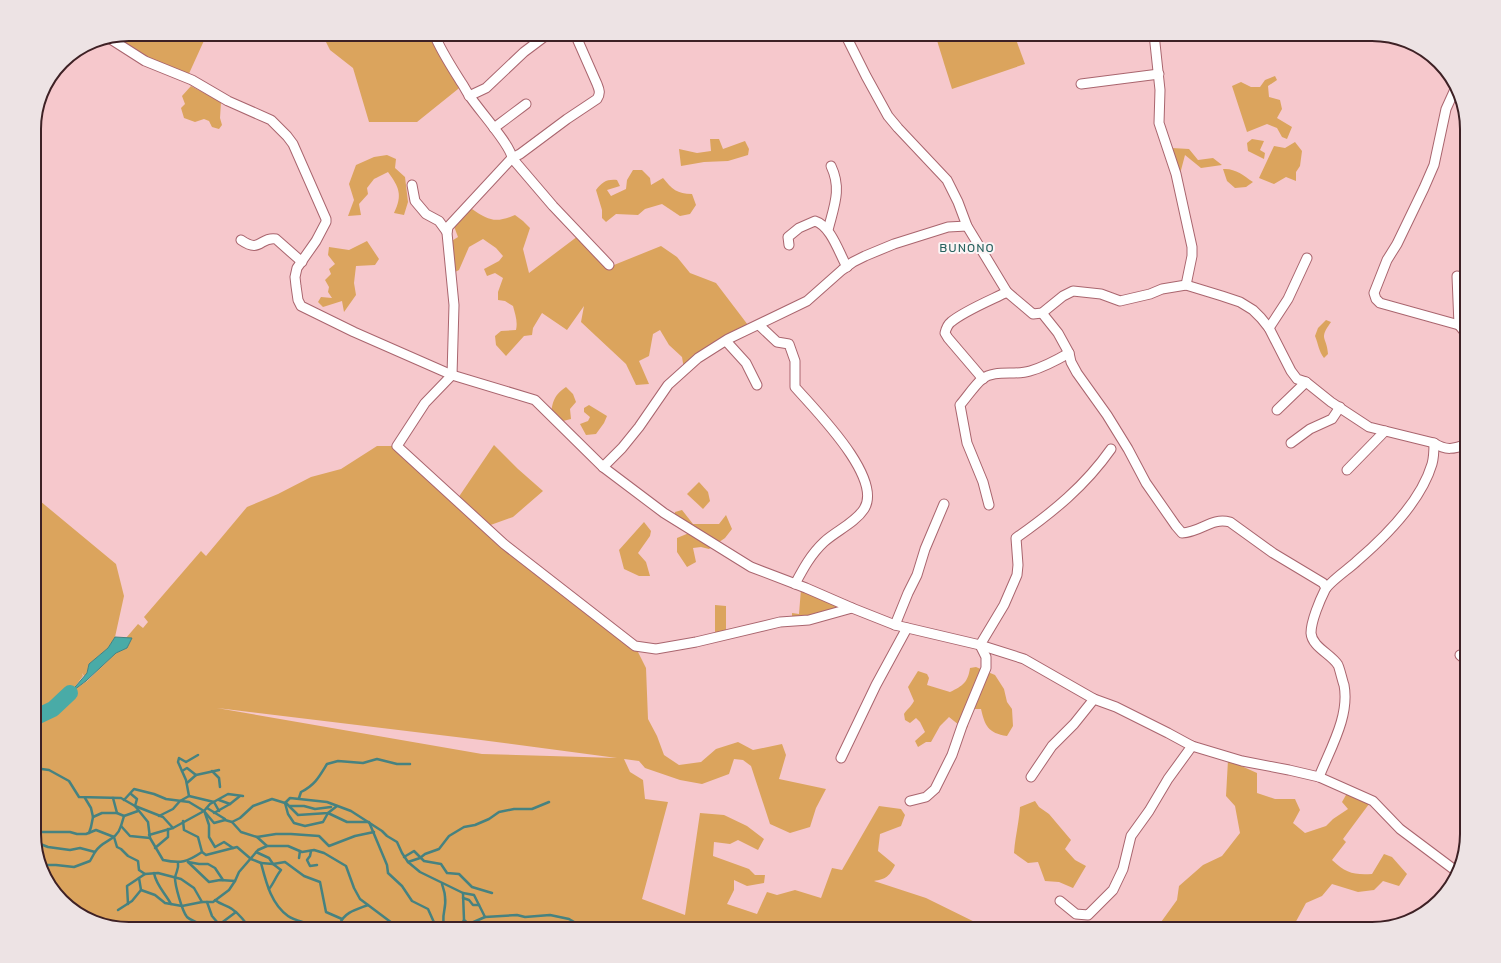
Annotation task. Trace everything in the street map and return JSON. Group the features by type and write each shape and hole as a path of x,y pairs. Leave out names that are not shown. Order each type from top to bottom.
{"street":[{"path":"437,41 469,96 494,128 509,150 512,158 553,206 609,265"},
{"path":"469,96 486,88 524,52 539,41"},
{"path":"578,41 597,84 599,90 598,98 520,154 512,158 448,225 447,232 454,305 452,375 425,403 397,446 504,544 635,646 656,649 696,642 780,622 809,620 852,608"},
{"path":"848,41 888,116 947,180 958,202 967,226 1007,292 1033,314 1042,312 1063,296 1073,291 1101,294 1120,301 1150,294 1162,289 1186,285 1240,302 1253,310 1269,328 1291,371 1297,379 1306,382 1369,427 1434,443 1442,448 1460,447"},
{"path":"1155,41 1160,90 1159,123 1176,174 1192,247 1192,256 1186,285"},
{"path":"116,42 145,61 192,80 228,101 270,120 288,136 293,144 319,206 326,217 326,222 316,241 297,268 295,277 298,300 301,306 354,332 452,375 535,400 603,466 664,513 751,567 895,625 980,645 1024,659 1094,699 1155,726 1192,746 1232,759 1319,777 1372,801 1400,829 1453,868"},
{"path":"1081,84 1159,74"},
{"path":"1453,94 1446,110 1434,165 1397,244 1387,260 1376,284 1374,293 1376,299 1380,303 1459,325 1457,276"},
{"path":"494,128 526,104"},
{"path":"828,230 838,190 836,176 831,166"},
{"path":"412,185 415,201 426,214 439,221 447,232"},
{"path":"789,245 788,237 799,228 815,221 818,222 828,230 846,267"},
{"path":"603,466 622,448 639,427 668,385 698,358 726,341 807,301 846,267 865,256 889,246 948,227 967,226"},
{"path":"242,240 249,246 255,246 270,238 276,239 302,262"},
{"path":"1269,328 1288,299 1307,258"},
{"path":"983,379 948,338 945,333 946,328 950,322 1007,292"},
{"path":"1042,312 1058,333 1069,353 1077,374 1107,415 1128,449 1146,483 1182,533 1197,530 1216,520 1230,522 1273,553 1323,583 1326,588"},
{"path":"759,325 777,342 790,345 795,361 795,387 843,442 857,463 867,490 867,503 864,509 851,522 824,541 814,552 794,584"},
{"path":"726,341 746,363 757,386"},
{"path":"989,505 983,482 967,443 960,405 983,379 994,374 1022,373 1031,371 1049,364 1069,353"},
{"path":"1277,410 1306,382"},
{"path":"1291,443 1310,429 1332,418 1340,407"},
{"path":"1347,470 1385,431"},
{"path":"1319,777 1337,732 1344,708 1344,685 1339,665 1315,643 1311,633 1313,621 1326,588 1362,557 1390,530 1417,494 1429,473 1434,443"},
{"path":"980,645 1004,605 1017,575 1018,565 1016,538 1042,520 1065,501 1094,472 1112,449"},
{"path":"895,625 917,575 924,549 944,504"},
{"path":"841,758 876,685 907,628"},
{"path":"910,801 926,797 935,789 952,755 962,726 986,668 986,657 980,645"},
{"path":"1031,777 1052,746 1074,724 1094,699"},
{"path":"1060,901 1076,914 1088,915 1113,890 1123,869 1131,836 1149,811 1168,779 1192,746"}],"shaded area":[{"path":"204,41 187,78 117,42"},
{"path":"326,41 435,41 463,85 417,122 369,122 353,68 330,50"},
{"path":"937,41 1017,41 1025,64 952,89"},
{"path":"1275,76 1277,80 1268,86 1269,97 1280,100 1282,109 1277,118 1292,127 1287,139 1282,137 1277,128 1267,124 1247,132 1232,86 1241,82 1251,87 1260,87 1265,80"},
{"path":"191,86 221,102 220,118 222,125 219,129 212,127 209,121 204,119 195,122 184,118 181,108 185,104 182,96"},
{"path":"710,139 719,139 723,149 745,141 749,149 748,155 728,161 704,162 681,166 679,149 697,153 711,151"},
{"path":"1252,139 1264,141 1260,150 1265,153 1264,159 1248,151 1247,143"},
{"path":"1295,142 1302,151 1300,166 1296,172 1296,181 1286,177 1274,184 1259,178 1274,146 1285,148"},
{"path":"1172,148 1189,149 1198,160 1213,158 1222,165 1201,168 1185,155 1180,174 1168,152"},
{"path":"387,155 396,159 395,168 405,177 408,202 404,215 394,213 399,196 395,182 388,172 374,179 367,188 368,194 359,204 361,215 348,216 354,200 349,184 356,165 374,157"},
{"path":"1223,169 1235,171 1253,182 1246,187 1235,188 1227,181"},
{"path":"633,170 642,170 650,178 651,185 663,178 675,190 682,193 692,194 696,205 690,214 680,216 662,204 645,209 638,215 616,214 606,222 602,218 602,210 596,190 600,185 610,180 617,180 620,186 607,190 611,196 626,189 627,180"},
{"path":"472,209 493,220 508,218 515,215 530,228 523,249 529,273 582,233 609,267 661,246 677,257 690,273 716,283 751,329 684,369 682,357 669,345 660,330 653,334 649,356 639,361 649,384 636,385 626,364 581,322 584,306 567,330 542,313 533,328 532,335 524,336 506,356 496,345 495,336 501,331 516,330 517,324 513,306 505,301 498,300 498,292 503,278 495,273 487,276 484,269 499,261 503,256 496,248 483,239 469,247 459,270 455,272 450,242 458,237 452,221"},
{"path":"367,241 379,259 375,265 356,266 354,283 356,295 344,312 342,301 323,307 318,302 321,297 332,298 328,292 329,287 325,280 331,274 329,269 335,264 328,255 329,247 349,250"},
{"path":"1326,320 1331,322 1324,335 1328,354 1324,358 1315,336 1318,328"},
{"path":"566,387 573,394 576,402 570,409 571,419 563,421 551,417 551,412 554,399"},
{"path":"589,405 607,416 596,434 586,435 580,424 588,421 590,417 584,412 584,408"},
{"path":"494,445 543,491 513,517 485,527 635,646 646,668 648,719 657,736 664,755 679,765 701,762 716,749 738,742 753,750 782,744 786,755 779,779 826,789 816,808 810,827 790,833 770,824 751,766 743,760 734,759 729,774 702,784 680,780 645,768 639,761 624,759 630,772 643,780 645,799 668,802 642,899 685,915 700,813 724,815 747,826 764,839 758,850 738,840 730,844 714,842 713,856 749,869 755,875 765,875 764,883 747,886 734,880 734,890 727,904 757,914 767,892 777,895 795,890 821,898 832,868 842,870 879,806 901,809 905,815 901,826 880,834 878,851 895,865 887,877 874,881 926,898 975,922 129,922 106,919 90,913 71,900 59,888 48,868 44,857 41,840 41,502 116,564 124,596 115,637 108,648 89,664 87,673 84,676 82,673 83,676 71,692 87,681 116,653 127,648 132,638 126,638 138,624 143,628 148,622 144,617 201,551 206,556 247,507 278,494 311,477 341,469 377,446 397,446 456,501","holes":["217,708 481,740 617,758 482,754"]},
{"path":"699,482 708,492 710,501 703,509 687,494"},
{"path":"682,510 693,524 719,524 726,515 732,529 725,538 709,549 701,547 693,548 696,562 687,567 677,552 677,538 689,533 675,525 675,512"},
{"path":"644,522 651,531 650,536 638,553 646,562 650,576 639,576 624,569 619,550"},
{"path":"801,589 841,607 792,621 792,613 799,614"},
{"path":"715,605 726,606 726,635 715,637"},
{"path":"976,667 995,675 1004,689 1007,702 1012,709 1013,726 1007,736 995,733 988,728 981,709 970,709 968,716 968,727 964,729 949,717 940,726 931,742 926,742 918,747 915,741 925,732 920,722 916,718 910,723 905,720 904,714 914,701 908,687 918,671 927,674 929,678 927,685 950,692 964,683 968,677 970,668"},
{"path":"1228,760 1257,773 1257,793 1275,799 1295,799 1300,810 1293,823 1305,833 1326,826 1333,819 1348,809 1342,802 1346,795 1354,795 1369,804 1343,839 1346,842 1332,860 1341,868 1350,872 1372,874 1384,854 1392,857 1407,874 1399,886 1383,881 1374,890 1358,892 1332,884 1322,896 1306,903 1296,922 1161,922 1177,900 1179,886 1203,865 1222,856 1240,833 1235,806 1226,796"},
{"path":"1035,801 1039,807 1049,814 1071,840 1065,849 1075,860 1086,866 1073,888 1059,882 1045,881 1038,862 1028,863 1014,853 1020,807"}],"water":[{"path":"115,637 132,638 127,648 116,653 86,681 70,693 87,673 89,664 108,648"}],"waterway":[{"path":"41,715 53,709 70,693"},
{"path":"159,816 173,809 180,801 189,796 186,780 178,762 179,758 186,762 198,755"},
{"path":"299,798 301,792 319,777 327,764 338,761 363,763 377,759 397,764 410,764"},
{"path":"182,771 187,768 196,775"},
{"path":"41,769 49,770 69,781 79,797 121,798 135,806 148,822 150,838 163,860 179,862 192,858 202,852 206,855 237,847 251,859 261,863 273,899 282,911 291,918 302,922"},
{"path":"187,783 196,775 219,770"},
{"path":"212,771 219,778 220,787"},
{"path":"124,800 134,789 166,799 189,802 204,811 214,823 225,820 232,822 241,832 257,837 267,846"},
{"path":"131,794 137,799 135,806 163,817 173,828"},
{"path":"149,835 173,828 204,811 210,804 228,794 243,796"},
{"path":"189,796 214,802 219,811"},
{"path":"214,813 230,804 240,796"},
{"path":"85,798 91,808 93,817 102,813 117,813"},
{"path":"113,798 117,813 124,816 138,811"},
{"path":"232,822 240,818 253,806 272,799 285,803 290,798 327,802 351,811 397,842 408,862 420,872 463,893 463,922"},
{"path":"219,800 230,804"},
{"path":"408,862 439,849 449,836 464,827 475,825 489,819 499,812 514,809 532,809 549,802"},
{"path":"285,803 288,814 294,823 305,826 323,822 328,813 347,822 369,822 387,865 388,873 402,886 412,901 428,909 434,922"},
{"path":"286,803 298,815 328,813 337,806"},
{"path":"290,806 304,806 315,809 331,807"},
{"path":"207,808 225,819"},
{"path":"205,813 209,825 209,837 215,847 224,842 233,848"},
{"path":"124,816 121,826 130,836 150,838"},
{"path":"89,833 93,817"},
{"path":"183,821 184,830 198,837 202,852"},
{"path":"42,845 70,850 80,848 95,852 98,848 113,838 121,826"},
{"path":"155,848 168,837 168,829"},
{"path":"41,832 70,832 86,834 96,830 114,837 117,847 128,856 138,861 139,870 145,874 158,873 181,879 194,888 202,902 213,902 229,890 239,872 258,850 267,846 288,846 302,852 314,850 324,853 346,866 354,888 360,899 391,922"},
{"path":"257,837 276,834 319,836 329,846 355,836 374,832"},
{"path":"299,858 300,851"},
{"path":"311,851 307,860 310,866 317,865"},
{"path":"404,857 414,851 424,861 441,864 447,873 459,874 472,887 492,893"},
{"path":"47,865 74,867 90,861 95,852"},
{"path":"256,852 269,858 273,864 281,870 269,889"},
{"path":"188,862 209,882 220,880 235,881"},
{"path":"188,862 208,864 215,868 223,880"},
{"path":"261,863 273,864 285,862 304,876 320,882 326,912 342,919"},
{"path":"178,863 175,881 179,898 187,917 196,922"},
{"path":"154,873 159,885 171,904"},
{"path":"118,910 132,901 141,890 139,878 145,874"},
{"path":"128,904 127,886 139,878"},
{"path":"442,884 445,893 444,922"},
{"path":"141,890 155,895 165,903 182,906 202,902"},
{"path":"463,893 474,895 485,917"},
{"path":"463,898 469,900 473,905 479,905"},
{"path":"215,900 230,908 245,922"},
{"path":"207,902 212,916 217,922"},
{"path":"341,922 348,914 368,905"},
{"path":"223,922 236,912"},
{"path":"474,922 485,917 517,915 525,917 550,915 569,919 574,922"}],"district":[{"name":"BUNONO","path":"967,248"}]}
